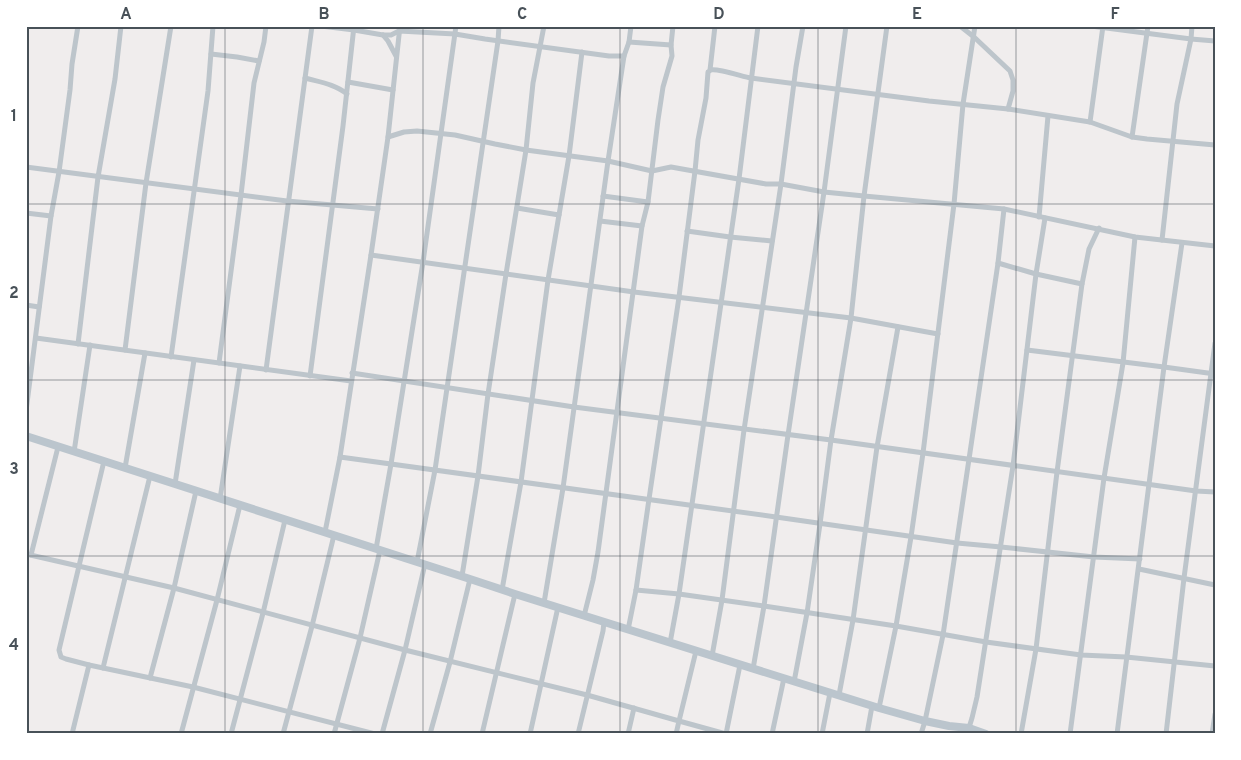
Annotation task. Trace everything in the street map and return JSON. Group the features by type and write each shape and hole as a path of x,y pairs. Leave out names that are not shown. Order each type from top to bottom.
{"street":[{"path":"26,410 78,26"},
{"path":"78,344 98,176 115,79 121,26"},
{"path":"125,350 146,183 171,26"},
{"path":"171,357 208,91 213,26"},
{"path":"219,363 242,195 252,95 266,26"},
{"path":"266,370 312,26"},
{"path":"321,26 354,28 383,35 392,35 399,29 454,34 609,56 624,56"},
{"path":"334,734 360,638 378,549 423,262 456,26"},
{"path":"382,734 405,650 421,563 498,41 498,26"},
{"path":"430,734 450,662 466,577 488,394 526,150 533,83 544,26"},
{"path":"544,603 563,488 608,161 624,56 629,42 631,26"},
{"path":"584,616 593,580 642,226 648,202 660,103 672,56 673,26"},
{"path":"628,630 636,590 679,297 698,140 706,98 715,26"},
{"path":"670,643 679,594 739,180 758,26"},
{"path":"712,656 722,600 744,430 803,26"},
{"path":"753,669 764,606 824,192 846,26"},
{"path":"794,682 807,613 831,440 851,318 864,196 888,26"},
{"path":"960,26 1010,71 1013,80 1013,91 1008,109"},
{"path":"867,734 876,707 896,626 911,537 954,204 963,104 975,26"},
{"path":"1091,26 1215,41"},
{"path":"1132,137 1148,26"},
{"path":"1162,240 1177,104 1192,26"},
{"path":"1090,122 1103,27"},
{"path":"310,376 354,28"},
{"path":"325,532 340,456 378,209 388,137 399,29"},
{"path":"383,35 396,58"},
{"path":"629,42 671,45"},
{"path":"502,590 520,482 548,280 569,156 582,52"},
{"path":"211,54 259,61"},
{"path":"710,70 751,78 1008,109 1090,122 1132,137 1215,145"},
{"path":"305,78 341,89 347,94"},
{"path":"348,82 393,90"},
{"path":"1038,216 1048,116"},
{"path":"388,137 404,132 417,131 455,135 526,150 608,161 652,171 671,167 739,180 781,184 824,192 1004,209 1135,237 1215,246"},
{"path":"26,167 287,202 378,209"},
{"path":"603,196 648,202"},
{"path":"517,208 559,215"},
{"path":"921,734 943,635 998,263 1004,209"},
{"path":"26,213 51,216"},
{"path":"966,732 975,704 1014,466 1036,274 1045,218"},
{"path":"600,221 642,226"},
{"path":"1021,734 1036,649 1082,284 1089,249 1099,228"},
{"path":"687,231 772,241"},
{"path":"1070,734 1104,478 1123,363 1135,237"},
{"path":"1117,734 1164,367 1182,243"},
{"path":"371,255 634,292 851,318 938,334"},
{"path":"998,263 1082,284"},
{"path":"26,305 39,307"},
{"path":"822,734 853,620 877,447 898,327"},
{"path":"36,338 351,381"},
{"path":"1166,734 1184,578 1213,374 1215,343"},
{"path":"74,452 90,346"},
{"path":"1027,350 1213,374"},
{"path":"125,468 145,353"},
{"path":"175,484 194,360"},
{"path":"220,499 240,366"},
{"path":"352,373 616,413 831,440 1149,485 1215,492"},
{"path":"26,436 794,682 925,721 950,726 966,732 986,734"},
{"path":"58,447 29,554 174,588 450,662 587,695 726,734 740,665"},
{"path":"340,456 957,543 1094,557 1140,559"},
{"path":"104,461 59,650 61,657 89,665 193,687 375,734"},
{"path":"103,668 150,476"},
{"path":"150,678 174,588 196,491"},
{"path":"181,734 240,505"},
{"path":"231,734 286,520"},
{"path":"283,734 334,535"},
{"path":"1139,569 1215,585"},
{"path":"636,590 764,606 986,642 1081,655 1126,657 1215,666"},
{"path":"482,734 516,594"},
{"path":"530,734 558,607"},
{"path":"578,734 604,631 604,622"},
{"path":"676,734 696,651"},
{"path":"72,734 89,665"},
{"path":"772,734 784,678"},
{"path":"628,734 634,708"},
{"path":"1212,734 1215,714"}]}
